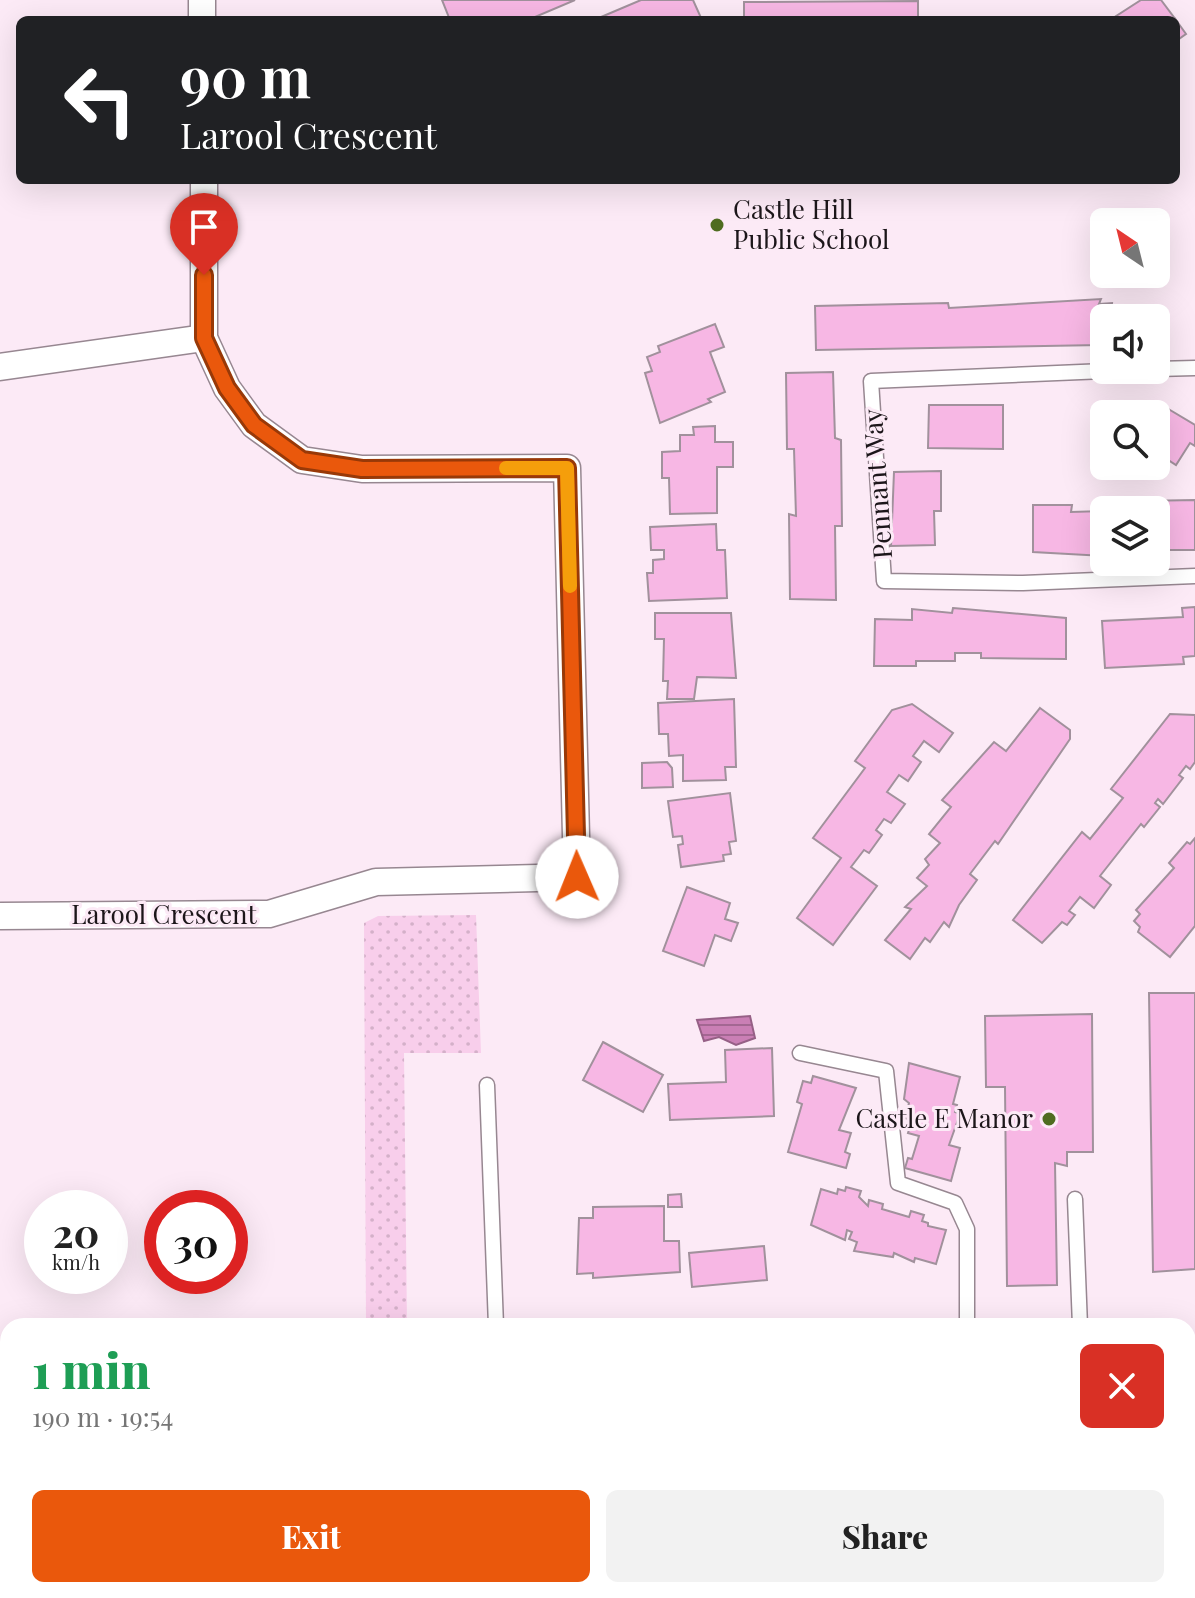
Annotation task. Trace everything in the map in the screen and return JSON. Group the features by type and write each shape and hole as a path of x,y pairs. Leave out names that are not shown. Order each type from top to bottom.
{"street":[{"path":"0,367 204,338 204,184"},
{"name":"Larool Crescent","path":"0,916 269,914 376,882 577,877 567,468 362,469 302,460 254,425 227,388 204,338"}],"lane":[{"path":"1170,369 1195,368"},
{"name":"Pennant Way","path":"1090,372 871,381 884,581 1023,583 1195,576"},
{"path":"800,1053 886,1071 898,1183 955,1203 967,1229 967,1318"},
{"path":"487,1085 496,1318"},
{"path":"1075,1199 1080,1318"}],"shaded area":[{"path":"476,915 481,1053 404,1053 407,1318 366,1318 364,923 378,916"},
{"path":"750,1016 755,1038 736,1045 719,1037 704,1041 697,1020"}],"building":[{"path":"442,0 575,0 537,16 448,16"},
{"path":"641,0 693,0 700,16 603,16"},
{"path":"1141,0 1161,0 1173,16 1116,16"},
{"path":"918,1 918,16 744,16 744,2"},
{"path":"1101,299 1099,304 1090,304 1090,345 816,350 815,306 948,303 949,308"},
{"path":"715,324 724,347 710,352 725,392 708,399 711,402 660,423 645,373 652,371 647,357 660,352 658,346"},
{"path":"833,372 835,438 841,440 842,526 835,526 836,600 790,599 789,514 796,516 794,449 787,449 786,373"},
{"path":"929,405 1003,405 1003,449 928,448"},
{"path":"1170,410 1195,425 1195,446 1190,443 1176,465 1170,461"},
{"path":"715,426 715,442 733,442 733,467 717,467 717,513 670,514 669,478 662,478 662,452 680,451 680,435 694,435 693,427"},
{"path":"941,471 941,511 934,511 935,545 891,546 894,472"},
{"path":"1170,500 1195,500 1195,550 1170,550"},
{"path":"1033,505 1072,505 1071,512 1090,511 1090,555 1033,552"},
{"path":"716,524 717,550 725,550 727,598 649,601 647,573 653,573 653,560 664,559 664,550 651,550 650,527"},
{"path":"1195,607 1195,656 1183,657 1184,664 1105,668 1102,621 1183,617 1182,608"},
{"path":"953,608 1066,618 1066,659 981,658 981,653 955,653 955,661 916,661 916,666 874,666 875,619 912,620 912,609 952,613"},
{"path":"655,613 731,613 736,678 697,677 694,699 667,699 668,681 663,681 664,639 655,639"},
{"path":"734,699 736,767 725,767 726,780 683,781 683,755 669,756 668,734 659,734 658,703"},
{"path":"912,704 953,733 939,752 924,741 913,756 921,762 908,781 899,775 887,792 905,804 891,823 884,819 876,830 882,835 869,853 864,850 851,867 877,886 833,945 797,918 841,858 813,838 865,768 855,761 892,710"},
{"path":"1040,708 1070,730 1070,739 998,844 995,841 970,874 977,880 959,905 949,927 944,922 930,942 925,938 910,959 885,940 911,909 905,907 927,886 917,878 929,865 925,859 940,843 929,834 951,807 942,800 994,742 1006,751"},
{"path":"1170,714 1195,715 1195,762 1190,769 1186,766 1179,775 1183,778 1163,804 1158,799 1155,803 1160,807 1144,827 1141,824 1100,876 1111,885 1094,908 1080,897 1069,911 1075,915 1067,925 1062,922 1042,943 1013,920 1082,832 1090,839 1123,798 1111,789"},
{"path":"667,762 672,768 673,787 642,788 642,763"},
{"path":"730,793 736,841 729,842 731,854 723,855 724,861 681,867 678,845 683,844 682,836 673,837 668,801"},
{"path":"1195,838 1195,926 1170,957 1138,932 1140,927 1134,921 1140,914 1136,910 1174,868 1169,863 1187,842 1190,844"},
{"path":"687,887 730,903 725,919 738,923 731,941 715,935 704,966 663,951"},
{"path":"1149,993 1195,993 1195,1269 1153,1272"},
{"name":"Castle E Manor","path":"1092,1014 1093,1152 1067,1152 1067,1166 1055,1163 1057,1285 1007,1286 1005,1087 986,1087 985,1016"},
{"path":"603,1042 663,1075 643,1112 583,1080"},
{"path":"772,1048 774,1116 670,1120 668,1084 726,1082 725,1050"},
{"path":"909,1063 960,1077 953,1104 957,1105 955,1112 960,1114 949,1145 960,1148 951,1181 905,1168 908,1158 912,1159 919,1136 908,1133 912,1120 905,1118 909,1103 904,1099"},
{"path":"813,1076 856,1088 839,1130 851,1133 845,1152 850,1154 846,1168 788,1152 802,1104 797,1102 803,1081 811,1083"},
{"path":"846,1187 861,1191 859,1197 868,1206 869,1200 883,1204 882,1209 909,1217 911,1211 924,1215 922,1221 928,1226 946,1230 936,1264 915,1258 914,1262 894,1253 893,1257 854,1251 857,1242 849,1239 852,1232 847,1230 845,1240 811,1225 821,1189 837,1194 838,1189 845,1191"},
{"path":"681,1194 682,1207 668,1207 668,1195"},
{"path":"664,1206 664,1241 679,1241 680,1272 593,1278 593,1273 577,1274 579,1218 593,1218 593,1207"},
{"path":"764,1246 767,1280 692,1287 689,1253"}],"slow traffic":[{"path":"506,468 567,468 570,586"}],"place":[{"name":"Castle Hill Public School","path":"717,225"},
{"name":"Castle E Manor","path":"1049,1119"}],"route":[{"path":"204,275 204,338 227,388 254,425 302,460 362,469 567,468 577,877"}]}
